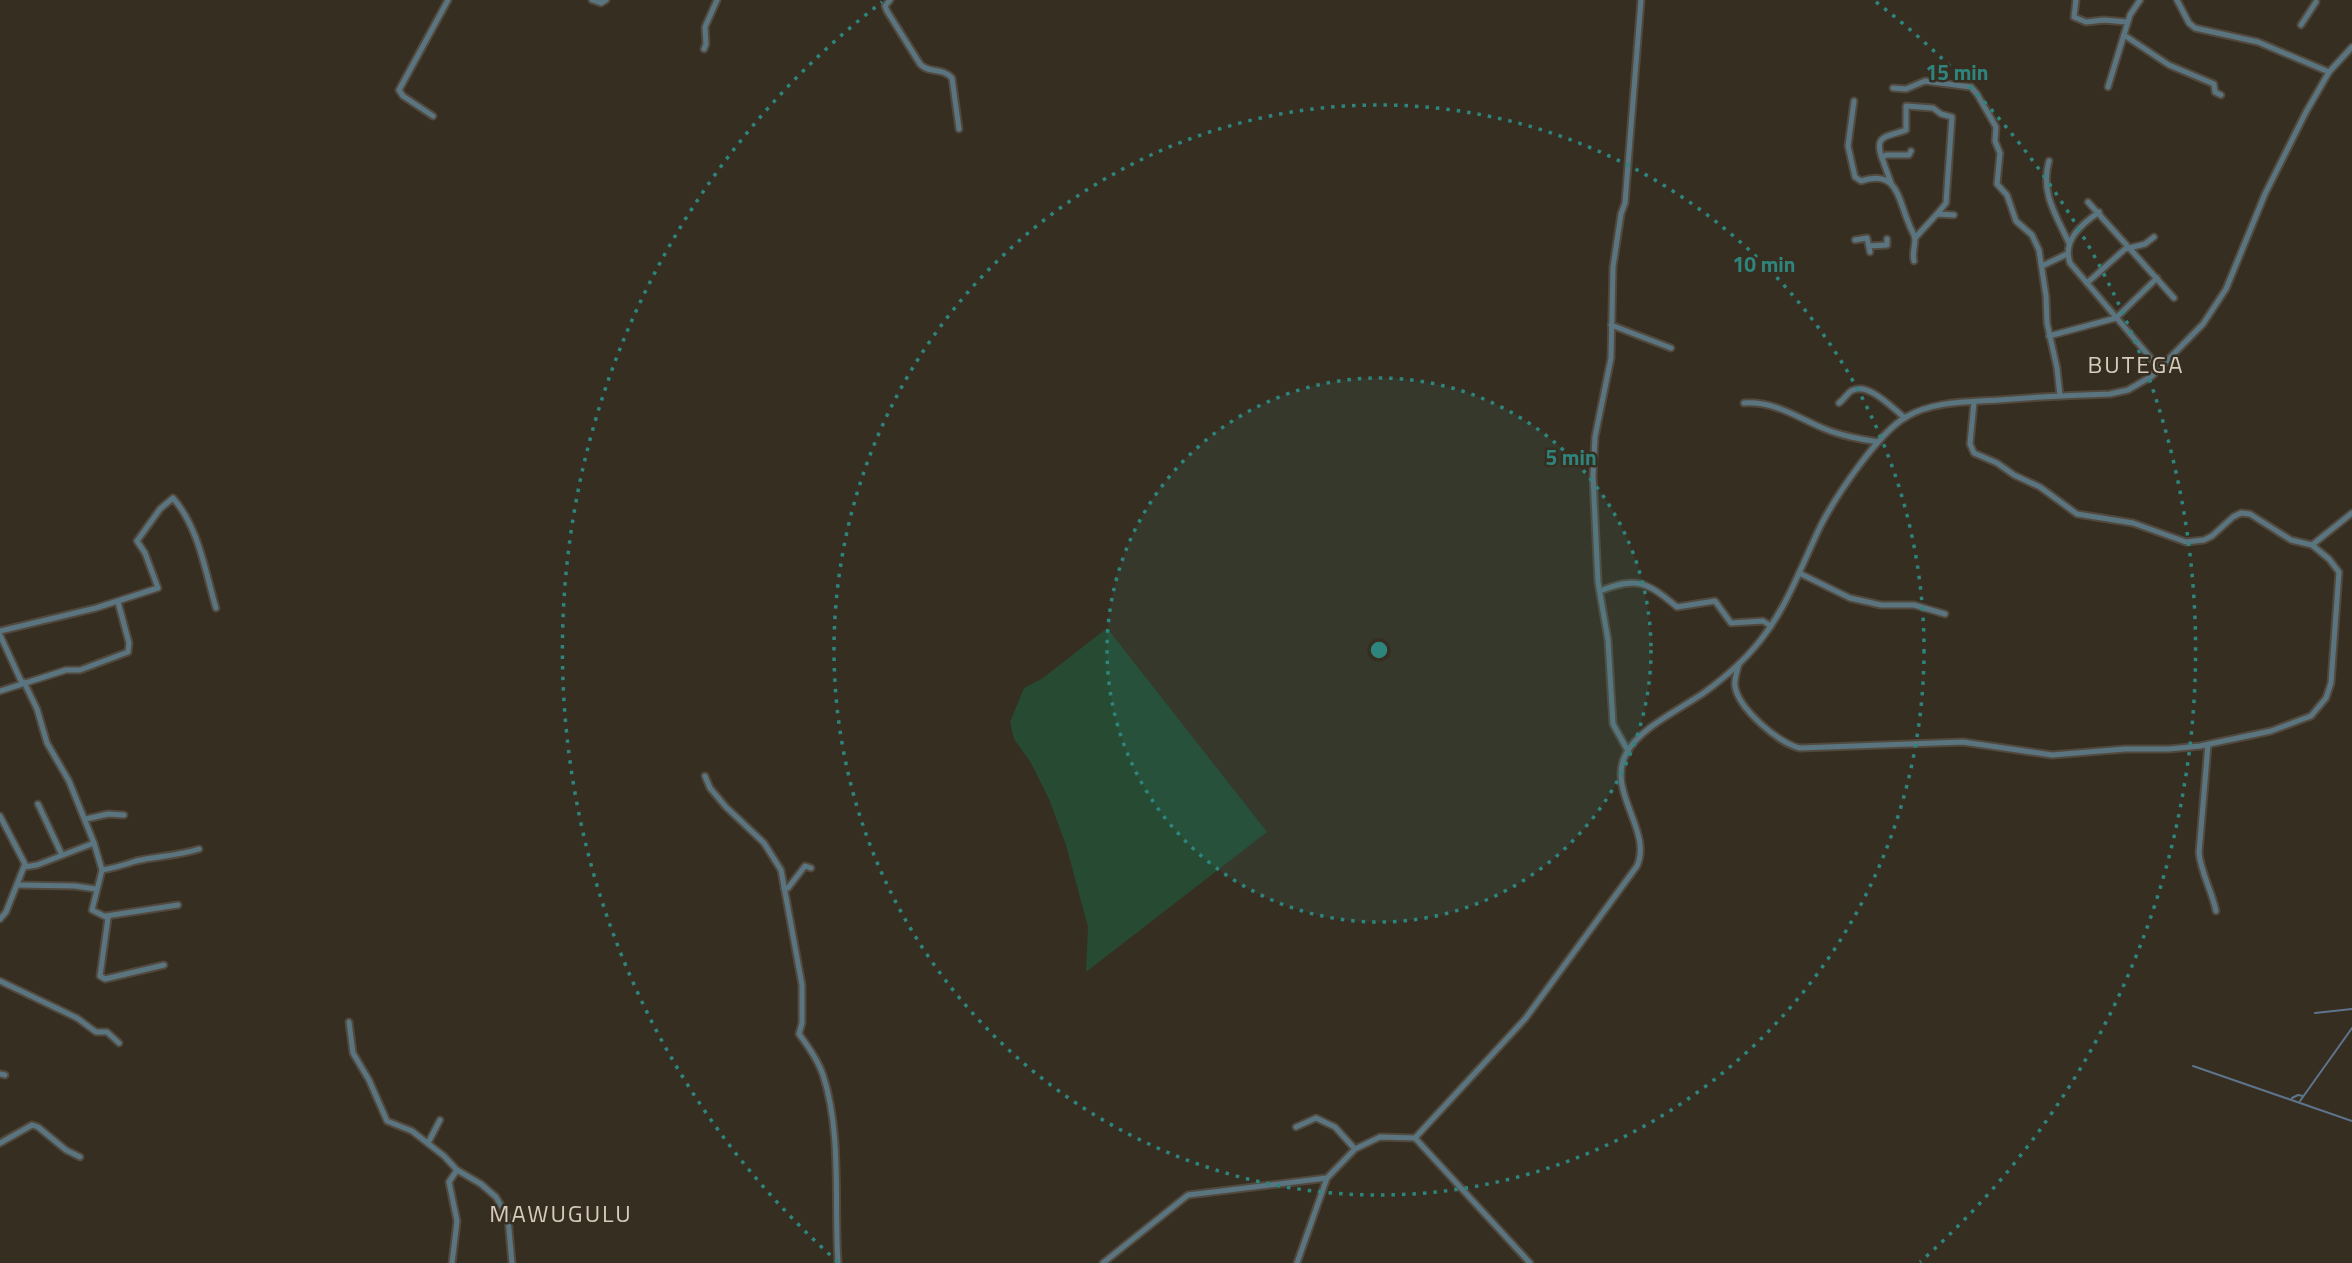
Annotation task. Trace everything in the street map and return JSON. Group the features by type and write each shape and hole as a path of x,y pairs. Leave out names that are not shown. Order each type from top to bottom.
{"street":[{"path":"433,116 403,96 399,90 448,0"},
{"path":"592,0 601,3 606,0"},
{"path":"704,49 705,27 718,0"},
{"path":"890,0 885,6 887,11 920,64 927,69 941,70 951,78 959,129"},
{"path":"1628,751 1613,724 1608,640 1600,592 1593,476 1595,437 1611,358 1613,267 1625,202 1641,0"},
{"path":"2076,0 2074,17 2081,21 2127,22"},
{"path":"2108,87 2127,22 2133,6 2140,0"},
{"path":"2177,0 2189,23 2195,28 2258,42 2329,72"},
{"path":"2301,25 2316,2"},
{"path":"2124,35 2169,65 2214,84 2215,92 2221,96"},
{"path":"1415,1138 1525,1019 1637,866 1642,848 1628,810 1622,764 1628,751 1646,732 1704,692 1740,662 1771,626 1825,518 1878,442 1905,418 1941,405 2121,393 2145,382 2198,330 2226,289 2269,186 2329,72 2352,47"},
{"path":"1893,88 1906,89 1925,81 1970,87 1996,127 1995,141 2000,153 1997,184 2007,195 2016,221 2036,241 2042,266 2049,336 2060,396"},
{"path":"1854,102 1848,146 1855,177 1861,181 1879,178 1891,183"},
{"path":"1914,261 1915,238 1878,145 1883,138 1906,130 1906,106 1933,108 1952,117 1946,203 1915,238"},
{"path":"1882,158 1909,155 1911,151"},
{"path":"2049,160 2047,195 2054,216 2069,243"},
{"path":"2088,202 2174,298"},
{"path":"2099,212 2074,233 2069,243 2070,263 2160,369"},
{"path":"1937,214 1954,215"},
{"path":"2087,283 2125,249 2145,244 2154,237"},
{"path":"1855,240 1867,238 1870,249 1887,245 1887,239"},
{"path":"2042,266 2068,253"},
{"path":"2049,336 2116,317 2157,278"},
{"path":"1611,325 1671,348"},
{"path":"1839,403 1851,391 1867,390 1905,418"},
{"path":"1744,403 1759,402 1771,405 1827,430 1878,442"},
{"path":"1740,662 1735,685 1740,699 1779,740 1791,747 1800,748 1978,742 2052,755 2125,749 2169,749 2208,745 2287,727 2311,716 2326,698 2331,683 2340,579 2336,566 2312,545 2291,540 2250,513 2233,517 2212,536 2194,542 2179,540 2133,523 2077,514 2040,487 1974,453 1970,444 1973,402"},
{"path":"178,905 106,916 92,910 102,870 94,843 69,781 47,743 37,709 0,633 118,602 158,588 145,553 136,541 160,509 173,498 186,513 216,608"},
{"path":"2312,545 2352,513"},
{"path":"1799,573 1850,598 1881,605 1914,605 1945,614"},
{"path":"1600,592 1617,584 1643,583 1658,591 1677,607 1715,601 1731,623 1763,621 1771,626"},
{"path":"0,691 66,670 80,670 128,652 129,643 118,602"},
{"path":"2208,745 2199,862 2212,893 2216,911"},
{"path":"705,776 710,788 770,851 781,870 802,985 802,1023 799,1034 823,1075 834,1134 838,1263"},
{"path":"38,804 62,855"},
{"path":"86,819 108,814 124,815"},
{"path":"0,817 24,867 6,912 0,919"},
{"path":"24,867 37,865 94,843"},
{"path":"102,870 136,861 181,855 198,849"},
{"path":"784,888 788,888 805,866 811,869"},
{"path":"18,885 96,889"},
{"path":"106,916 101,978 164,965"},
{"path":"0,981 77,1018 96,1031 107,1032 119,1043"},
{"path":"349,1022 353,1054 369,1080 387,1121 412,1131 457,1170 481,1184 495,1197 508,1218 512,1263"},
{"path":"1296,1127 1316,1118 1335,1127 1355,1149"},
{"path":"428,1143 439,1120"},
{"path":"0,1143 32,1125 80,1157"},
{"path":"1297,1263 1327,1178 1355,1149 1380,1137 1415,1138 1530,1263"},
{"path":"452,1263 457,1222 449,1182 457,1170"},
{"path":"1103,1263 1188,1195 1327,1178"}],"green space":[{"path":"1107,628 1267,832 1086,972 1088,927 1066,845 1049,799 1031,763 1014,739 1010,722 1024,688 1043,678"}],"waterway":[{"path":"2315,1013 2352,1009"},
{"path":"2300,1101 2352,1028"},
{"path":"2193,1066 2352,1121"},
{"path":"2292,1098 2303,1096"}],"district":[{"name":"BUTEGA","path":"2136,364"},
{"name":"MAWUGULU","path":"561,1213"}]}
